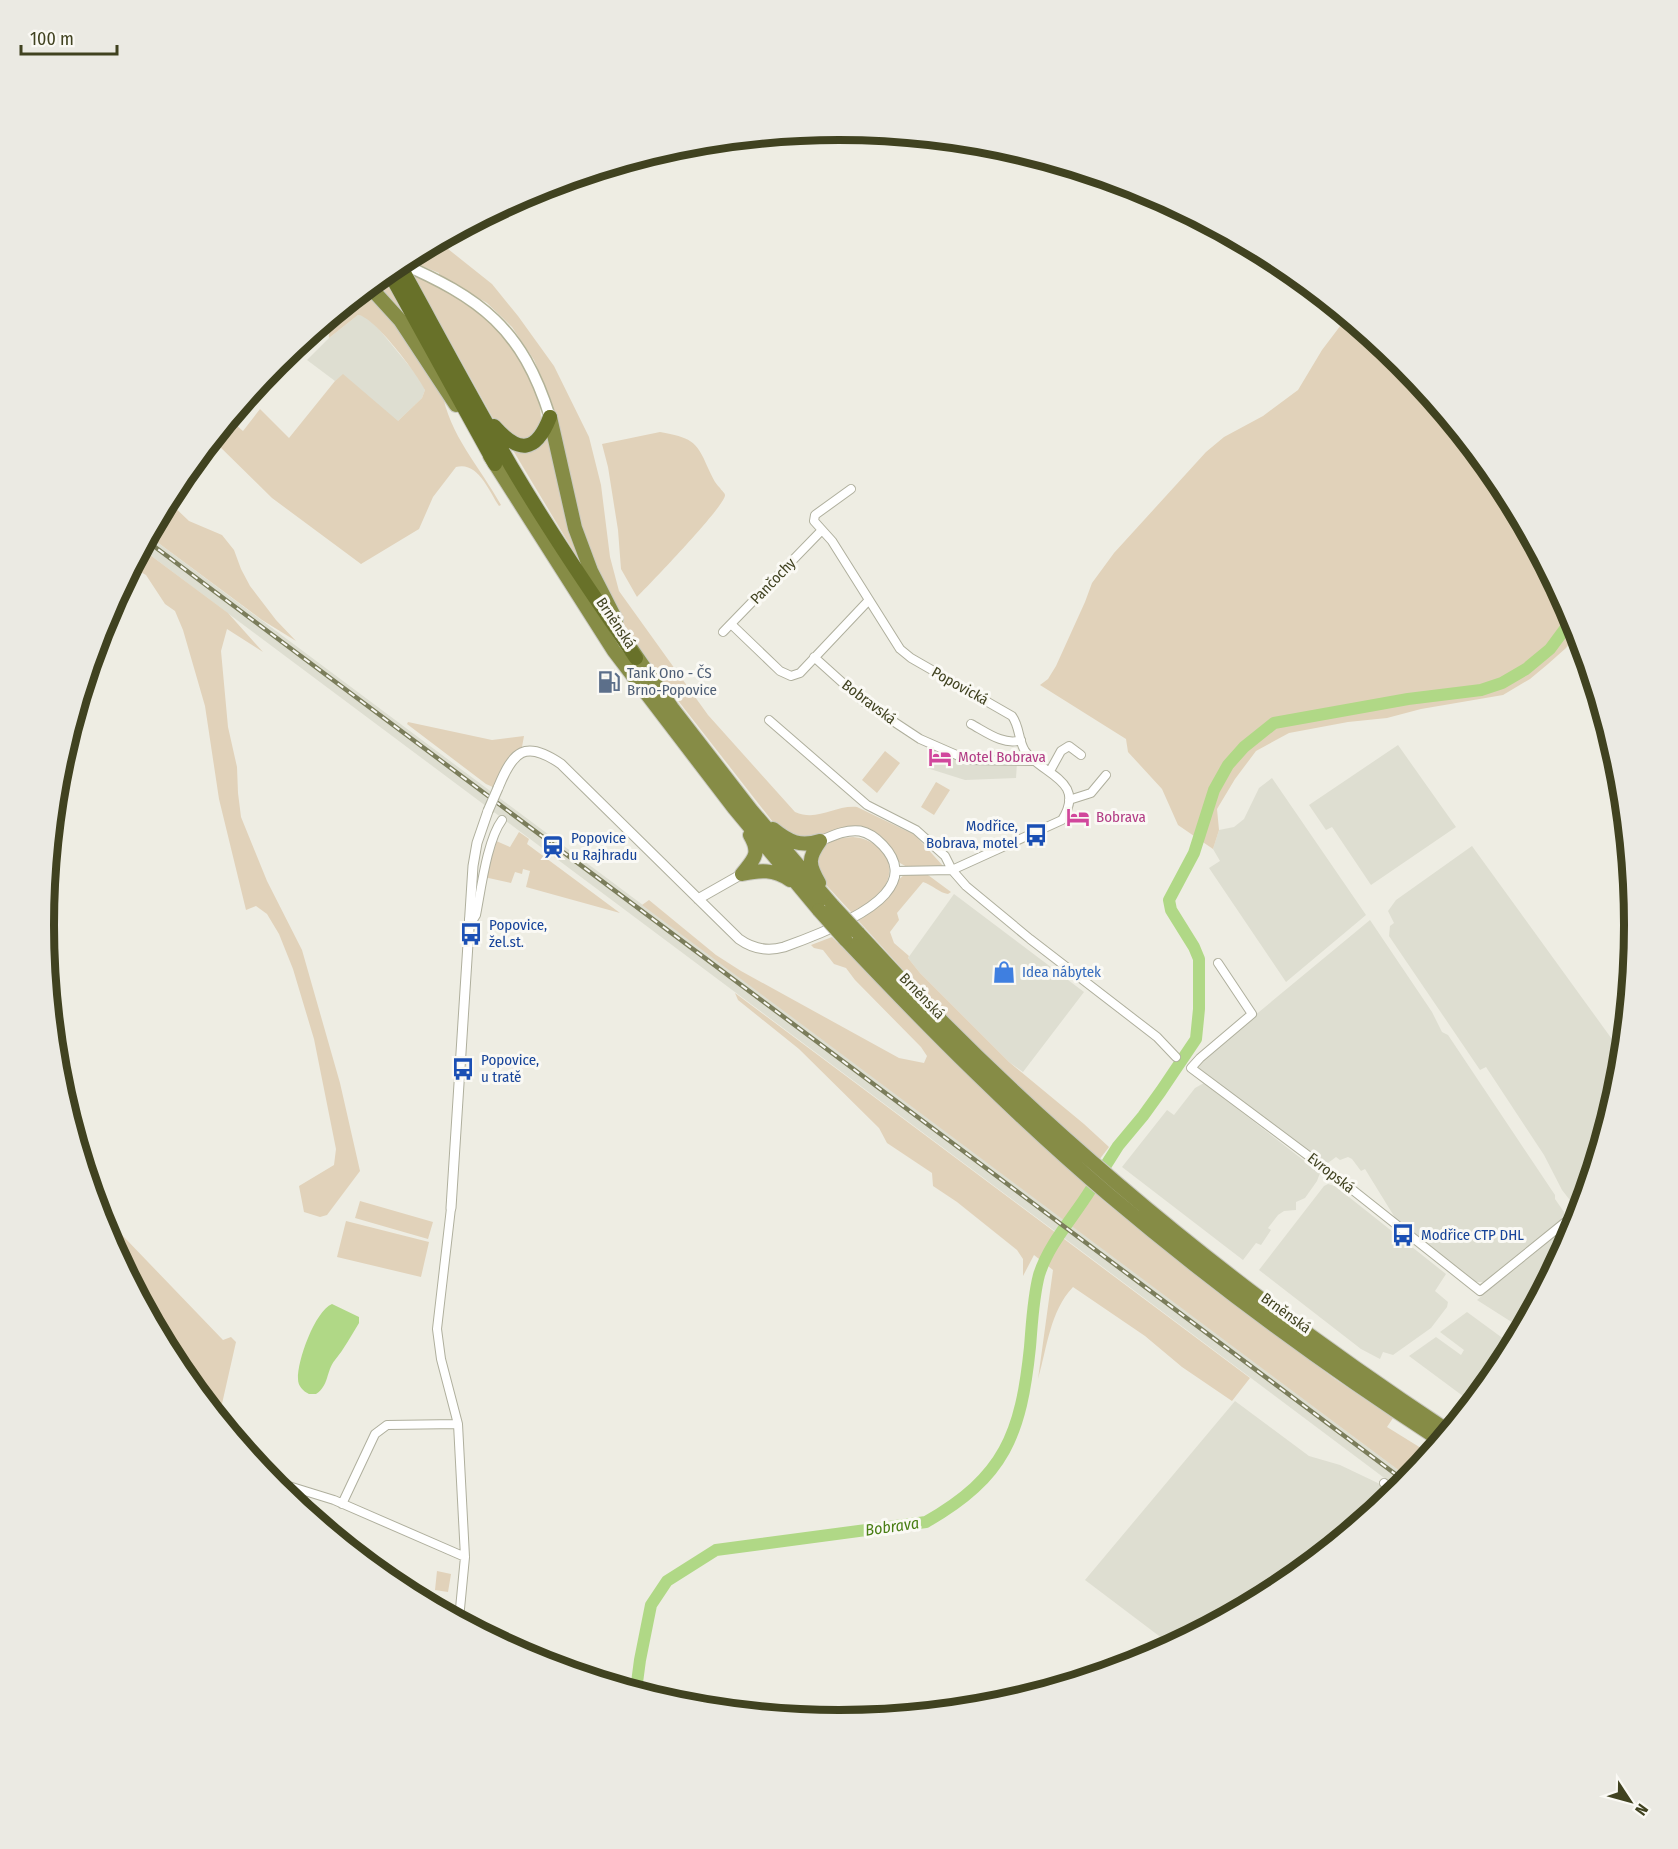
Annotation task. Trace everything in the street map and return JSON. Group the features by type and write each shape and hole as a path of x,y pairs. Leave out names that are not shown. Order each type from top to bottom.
{"highway":[{"path":"403,272 477,407 552,533 636,658"},
{"path":"393,279 495,464"},
{"name":"Brněnská","path":"375,292 413,338 614,651 734,808 797,884 826,908"},
{"path":"477,407 509,441 521,446 537,441 550,417"},
{"name":"Brněnská","path":"550,417 567,497 582,549 600,590 636,658 826,908 930,1029 1201,1270 1275,1326 1434,1436"},
{"path":"734,808 756,849 754,860 742,874"},
{"path":"751,810 792,842 805,845 820,841"},
{"path":"820,841 811,855 811,867 826,908"},
{"path":"742,874 774,871 797,884"},
{"name":"Brněnská","path":"1111,1188 1280,1315 1442,1427"}],"main road":[{"path":"410,267 437,279 482,307 511,337 530,366 550,417"}],"street":[{"path":"822,530 814,521 815,515 851,489"},
{"name":"Popovická","path":"822,530 832,541 900,649 910,658 1009,714 1016,723 1024,748 1033,761 1050,771 1063,783 1069,800"},
{"name":"Pančochy","path":"723,632 822,530"},
{"path":"731,624 780,671 791,676 800,673 869,600"},
{"name":"Bobravská","path":"814,657 864,702 920,739 968,760 1033,761"},
{"path":"768,720 867,805 916,830 945,856 952,870 966,886 1030,939 1157,1037 1176,1057"},
{"path":"971,724 1010,743 1021,740"},
{"path":"1050,771 1060,752 1069,746 1081,755"},
{"path":"460,1611 465,1557 458,1424 441,1359 437,1329 451,1208 469,920 477,843 508,764 530,750 546,753 561,764 742,941 756,948 772,950 801,941 867,909 887,892 894,880 896,871 894,862 885,848 867,833 848,831 820,841"},
{"path":"896,871 952,870 1062,820 1068,810 1069,800 1091,793 1106,775"},
{"path":"469,920 473,920 476,915 487,860 502,820"},
{"path":"699,899 742,874"},
{"name":"Evropská","path":"1218,963 1252,1014 1191,1068 1330,1172 1480,1291 1565,1222"},
{"path":"342,1504 373,1437 379,1429 393,1425 458,1424"},
{"path":"1384,1483 1388,1486"},
{"path":"292,1487 342,1504 465,1557"}],"shaded area":[{"path":"445,246 492,284 554,366 589,437 601,485 610,557 619,591 708,715 795,812 811,815 857,807 915,835 944,867 907,867 900,863 873,833 822,835 803,841 776,826 658,675 615,611 586,550 563,461 551,400 534,360 512,327 487,303 439,273 416,264"},
{"path":"413,275 464,301 492,323 516,352 533,383 540,411 541,427 525,442 499,429"},
{"path":"389,282 411,324 378,290"},
{"path":"368,298 376,299 382,303 442,391 451,422 458,436 501,505 499,506 477,473 464,466 456,467 433,497 419,529 361,564 272,498 218,445 235,424 243,431 260,409 289,438 343,374 398,421 422,398 425,390 414,372 395,347 365,318 358,315 329,338 329,332 334,324"},
{"path":"358,315 365,316 378,328 420,379 425,390 422,398 397,422 343,375 335,381 307,360 329,338"},
{"path":"1343,323 1394,369 1429,407 1492,488 1519,532 1543,577 1571,642 1530,679 1503,695 1421,709 1387,718 1348,722 1289,733 1256,751 1235,779 1217,809 1219,830 1213,849 1178,825 1162,789 1128,752 1126,739 1040,685 1048,679 1056,666 1092,583 1114,553 1206,452 1224,437 1263,416 1298,390 1322,350"},
{"path":"550,427 580,552 577,557 511,447"},
{"path":"660,432 691,441 700,451 725,495 701,529 637,597 621,569 618,530 602,444"},
{"path":"174,507 189,521 222,535 234,550 250,586 276,620 296,641 262,620 155,540"},
{"path":"155,540 1401,1472 1391,1483 148,553"},
{"path":"148,553 228,613 263,652 227,629 221,651 228,727 237,767 241,817 267,881 302,950 340,1083 360,1171 327,1215 320,1217 304,1212 299,1186 334,1165 336,1149 314,1039 293,969 279,934 267,914 256,906 246,910 219,799 205,706 183,630 175,611 165,604 146,575 138,571"},
{"path":"408,722 492,740 524,736 522,747 508,760 495,788 486,784 407,724"},
{"path":"1398,745 1456,827 1371,885 1332,827 1326,830 1309,805"},
{"path":"935,749 945,753 1017,763 1016,778 965,780 927,768"},
{"path":"885,751 900,763 877,793 862,780"},
{"path":"1272,778 1366,915 1286,982 1209,868 1220,861 1213,849 1219,830 1234,827 1244,819 1259,788"},
{"path":"936,782 950,790 934,815 921,807"},
{"path":"519,832 529,839 527,844 620,913 526,887 530,871 523,869 522,874 515,872 511,883 484,877 494,840 510,847"},
{"path":"853,837 871,842 884,852 888,860 889,877 878,895 852,913 817,875 815,854 832,841"},
{"path":"1472,846 1615,1043 1597,1128 1572,1203 1562,1190 1544,1155 1486,1067 1480,1070 1389,936 1390,926 1394,923 1388,911 1396,900"},
{"path":"905,874 928,875 951,892 945,893 923,882 897,913 899,920 890,932 894,943 909,956 908,958 920,973 1009,1062 1109,1147 1099,1160 1007,1077 932,1002 856,918"},
{"path":"954,894 1084,992 1023,1072 1009,1062 920,973 908,958"},
{"path":"649,900 716,955 741,971 899,1058 924,1063 927,1056 921,1047 846,968 834,964 823,950 811,945 832,937 952,1058 1104,1201 1217,1292 1335,1379 1393,1418 1387,1427 1423,1449 1401,1472 642,905"},
{"path":"1370,920 1432,1012 1442,1032 1448,1035 1564,1212 1557,1225 1487,1282 1475,1282 1397,1221 1365,1169 1361,1171 1352,1159 1348,1157 1340,1160 1336,1157 1328,1163 1323,1163 1195,1065"},
{"path":"735,993 1250,1378 1232,1401 1182,1367 1145,1336 1073,1287 1054,1318 1038,1379 1053,1270 1034,1255 1023,1276 1023,1259 1017,1250 957,1202 933,1186 932,1173 887,1143 879,1128 799,1049 738,1000"},
{"path":"1204,1083 1320,1173 1305,1198 1296,1202 1296,1210 1284,1211 1278,1215 1268,1228 1271,1230 1261,1245 1256,1243 1243,1260 1122,1167 1167,1110 1174,1115 1195,1088"},
{"path":"1328,1184 1335,1186 1446,1274 1435,1291 1448,1302 1447,1307 1431,1328 1393,1355 1383,1352 1380,1359 1361,1349 1259,1270 1324,1186"},
{"path":"360,1201 433,1222 428,1239 355,1218"},
{"path":"346,1221 429,1242 421,1277 337,1257"},
{"path":"115,1228 223,1340 231,1337 236,1342 221,1408 186,1361 159,1317"},
{"path":"1561,1231 1543,1272 1515,1324 1477,1300"},
{"path":"332,1304 359,1317 359,1323 332,1364 323,1387 316,1394 309,1394 301,1388 298,1382 300,1361 308,1337 319,1316"},
{"path":"1467,1312 1505,1340 1465,1398 1409,1356 1436,1337 1461,1355 1464,1350 1440,1332"},
{"path":"1235,1401 1309,1456 1340,1465 1382,1485 1385,1489 1357,1515 1275,1577 1231,1604 1163,1639 1085,1580"},
{"path":"437,1571 451,1574 448,1592 435,1590"}],"waterway":[{"name":"Bobrava","path":"1106,1165 1196,1039 1199,1009 1199,959 1171,910 1169,900 1194,853 1214,790 1228,765 1244,747 1274,723 1408,699 1481,690 1502,683 1526,669 1550,649 1566,628"},
{"name":"Bobrava","path":"637,1683 651,1605 667,1581 716,1550 926,1522 953,1505 991,1470 1014,1429 1021,1405 1034,1302 1043,1263 1055,1241 1091,1189"}],"railway":[{"path":"152,545 1398,1476"}],"place":[{"name":"Tank Ono - ČS Brno-Popovice","path":"609,682"},
{"name":"Motel Bobrava","path":"940,757"},
{"name":"Bobrava","path":"1078,817"},
{"name":"Modřice, Bobrava, motel","path":"1036,835"},
{"name":"Popovice u Rajhradu","path":"553,847"},
{"name":"Popovice, žel.st.","path":"471,934"},
{"name":"Idea nábytek","path":"1004,972"},
{"name":"Popovice, u tratě","path":"463,1069"},
{"name":"Modřice CTP DHL","path":"1403,1235"}]}
